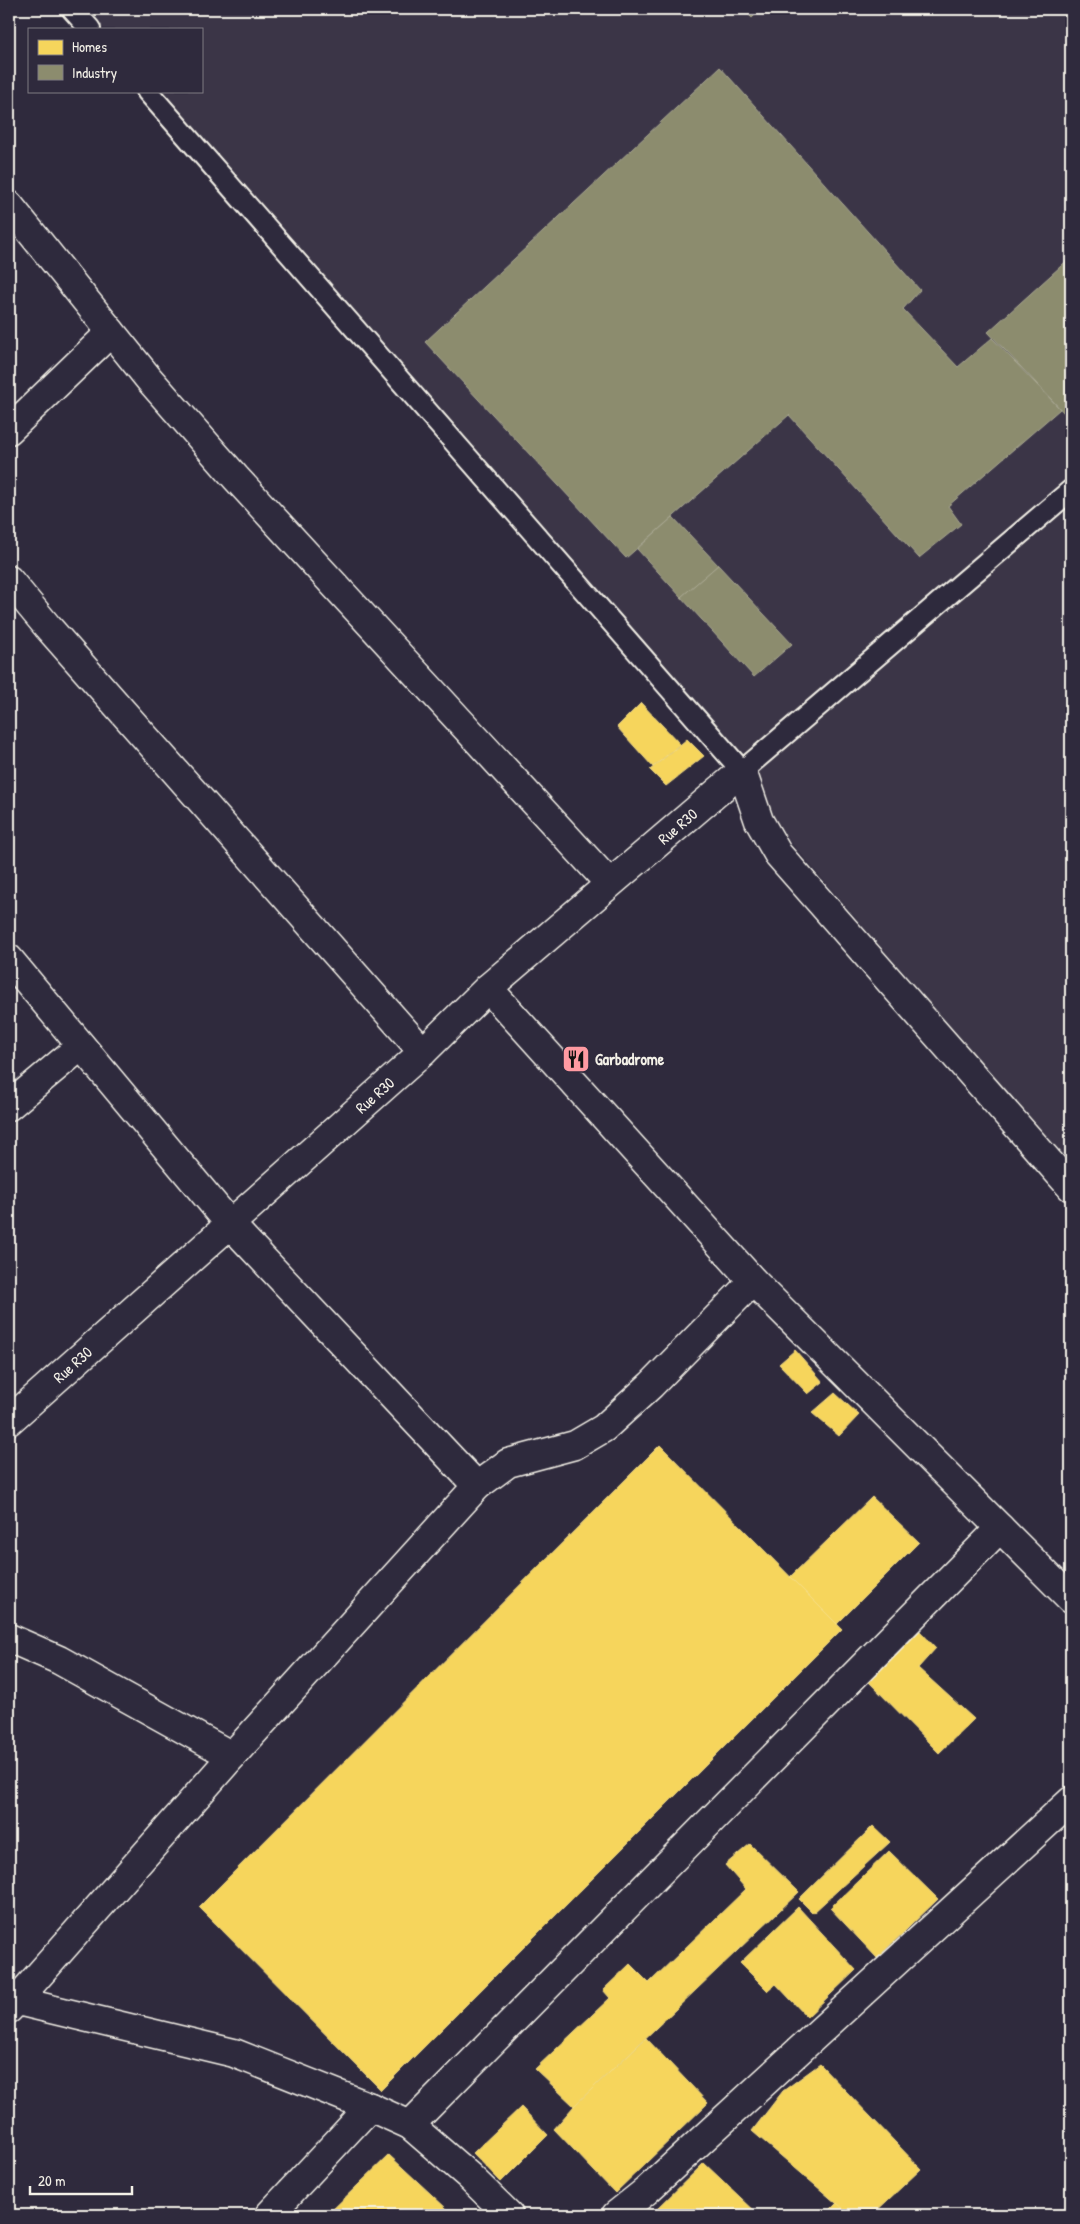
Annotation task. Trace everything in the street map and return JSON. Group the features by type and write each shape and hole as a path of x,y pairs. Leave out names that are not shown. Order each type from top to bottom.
{"street":[{"path":"9,205 111,332 236,478 609,883"},
{"path":"9,430 111,332"},
{"path":"9,580 47,626 423,1052"},
{"name":"Rue R30","path":"9,1421 423,1052 488,988 742,770"},
{"path":"742,770 759,820 778,854 1071,1187"},
{"path":"9,959 230,1224 477,1486"},
{"path":"488,988 754,1281 1071,1599"},
{"path":"9,1106 81,1046"},
{"path":"509,2215 469,2176 410,2125 370,2107 234,2053 12,2003 232,1756 477,1486 508,1463 575,1445 604,1428 651,1385 754,1281"},
{"path":"410,2125 1000,1528"},
{"path":"9,1638 59,1660 232,1756"},
{"path":"616,2215 654,2184 1071,1801"},
{"path":"269,2215 370,2107"}],"lane":[{"path":"72,9 89,28"},
{"path":"147,92 742,770 1071,490"}],"shaded area":[{"path":"71,9 1071,9 1071,1167 143,92 202,92 202,28 87,28"}],"building: Homes":[{"path":"641,703 680,744 653,767 617,727"},
{"path":"687,739 704,756 666,786 650,770"},
{"path":"795,1350 823,1382 808,1394 779,1364"},
{"path":"835,1393 859,1415 839,1436 812,1413"},
{"path":"660,1445 842,1629 381,2090 199,1907"},
{"path":"872,1497 919,1542 837,1624 790,1577"},
{"path":"919,1630 936,1648 918,1668 974,1719 939,1753 868,1681"},
{"path":"873,1826 890,1842 813,1913 799,1899"},
{"path":"750,1844 799,1892 574,2106 535,2069 610,1998 603,1990 630,1964 649,1983 746,1889 725,1865"},
{"path":"889,1851 938,1899 877,1958 830,1908"},
{"path":"798,1907 856,1970 807,2017 776,1984 768,1991 740,1963"},
{"path":"646,2038 708,2103 615,2193 554,2129 574,2106"},
{"path":"820,2064 921,2169 872,2215 850,2215 752,2131 783,2091"},
{"path":"521,2107 548,2135 501,2182 473,2153"},
{"path":"389,2155 447,2209 440,2215 327,2215"},
{"path":"704,2163 759,2215 651,2215"},
{"path":"837,2203 850,2215 825,2215"}],"building: Industry":[{"path":"743,9 761,9 752,18"},
{"path":"720,67 920,290 903,309 958,367 992,338 1060,409 948,506 961,524 919,558 789,415 626,558 425,342"},
{"path":"1071,257 1071,413 1067,416 988,332"},
{"path":"673,517 718,565 681,597 637,549"},
{"path":"718,565 792,644 754,677 681,597"}],"place":[{"name":"Garbadrome","path":"576,1059"}]}
